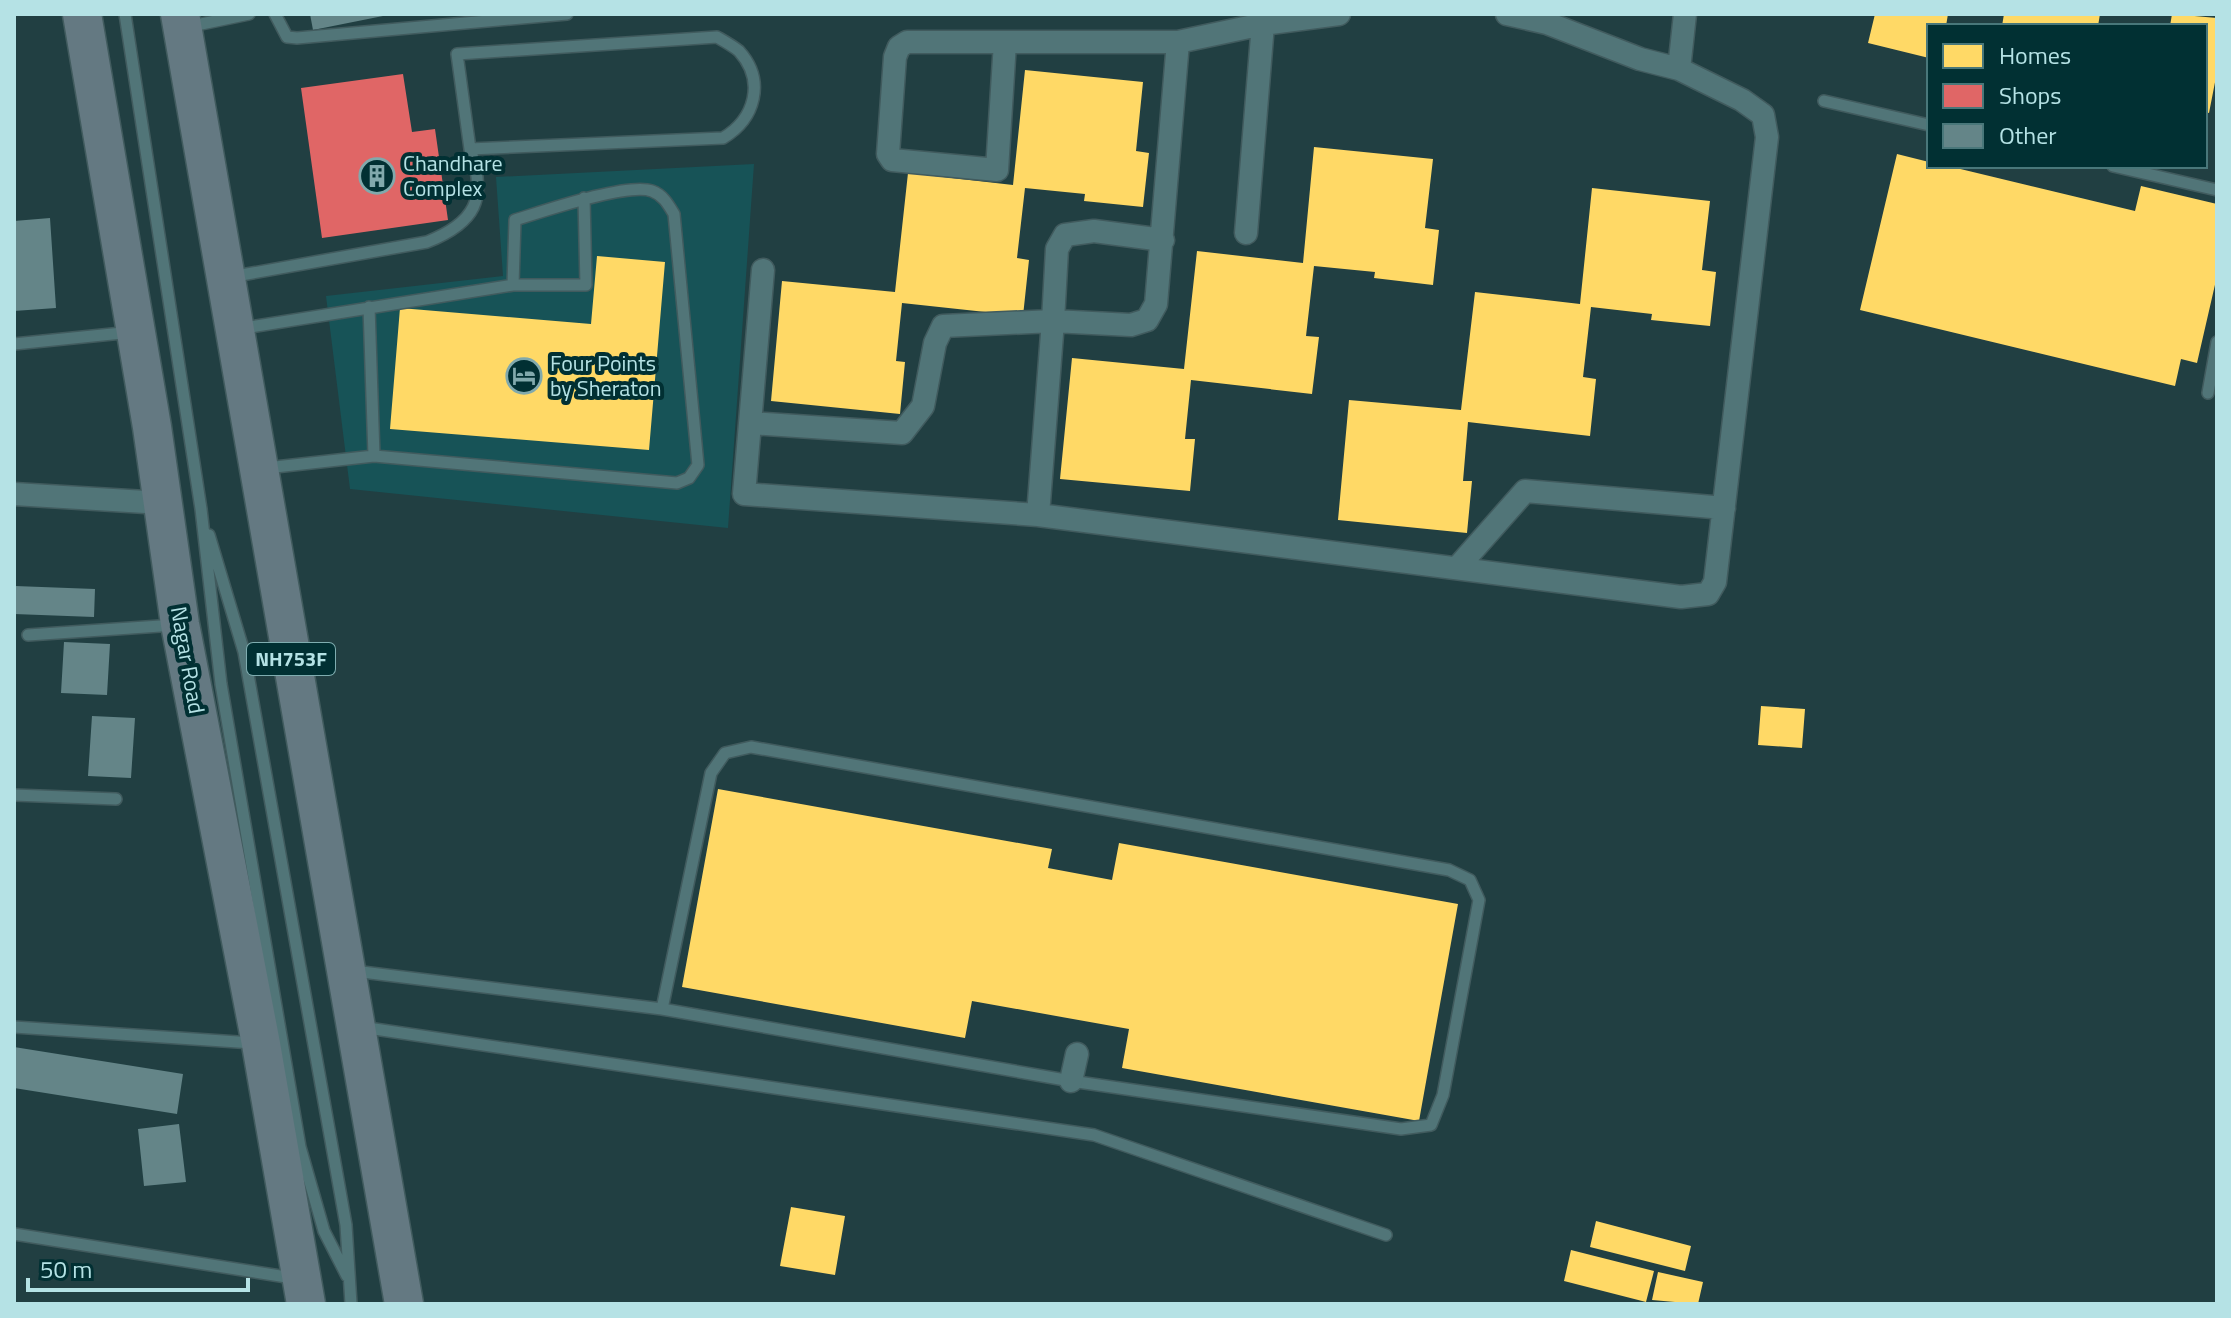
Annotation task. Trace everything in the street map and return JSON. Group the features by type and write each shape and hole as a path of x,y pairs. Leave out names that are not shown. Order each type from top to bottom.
{"highway":[{"name":"Nagar Road","path":"82,14 136,331 180,624 261,1044 304,1292"},
{"name":"NH753F","path":"182,21 404,1304"}],"street":[{"path":"1005,42 997,170 892,160 888,154 895,57 899,47 907,42 1005,42 1178,42 1263,24 1339,14"},
{"path":"763,270 744,494 1038,515 1695,597 1708,594 1715,582 1767,137 1763,115 1742,100 1679,69 1640,59 1547,23 1507,14"},
{"path":"1679,69 1685,14"},
{"path":"1246,233 1263,24"},
{"path":"750,423 902,433 923,406 935,343 943,326 1053,321 1131,325 1147,320 1156,304 1178,42"},
{"path":"1038,515 1057,249 1065,235 1094,231 1163,240"},
{"path":"1457,568 1525,491 1724,508"},
{"path":"14,494 162,503"},
{"path":"1071,1081 1077,1054"}],"lane":[{"path":"125,14 201,509 221,684 300,1147 324,1231 347,1276"},
{"path":"182,21 249,14"},
{"path":"275,14 287,37 297,38 567,14"},
{"path":"225,278 427,242 454,232 468,220 477,198 477,166 470,149 457,54 717,37 739,52 754,82 751,109 740,128 723,138 470,149"},
{"path":"1824,101 1927,125"},
{"path":"2122,168 2217,190"},
{"path":"258,469 374,456 677,483 689,478 698,465 674,214 665,199 650,190 584,198 515,220 513,285"},
{"path":"234,329 513,285 586,285 584,198"},
{"path":"369,307 374,456"},
{"path":"14,344 136,331"},
{"path":"2208,393 2217,342"},
{"path":"201,509 244,652 346,1225 351,1304"},
{"path":"28,635 180,624"},
{"path":"347,970 662,1009 1071,1081 1401,1129 1431,1125 1443,1095 1479,900 1470,880 1449,870 751,747 725,753 711,773 662,1009"},
{"path":"14,795 116,799"},
{"path":"14,1027 261,1044"},
{"path":"356,1027 1094,1135 1386,1235"},
{"path":"14,1234 304,1292"}],"shaded area":[{"name":"Four Points by Sheraton","path":"754,164 728,528 350,489 326,296 503,276 496,177"}],"building: Homes":[{"path":"1875,14 1948,14 1946,24 1927,24 1927,58 1868,43"},
{"path":"2004,14 2100,14 2098,24 2002,24"},
{"path":"2172,14 2217,18 2217,72 2209,113 2207,24 2170,24"},
{"path":"1025,70 1143,82 1136,151 1149,153 1143,207 1084,201 1085,194 1025,188 1017,258 1029,260 1023,316 902,303 896,361 905,362 900,414 771,401 782,281 895,292 908,173 1013,185"},
{"path":"1314,147 1433,159 1425,228 1439,230 1433,285 1374,278 1375,272 1314,266 1306,336 1319,337 1312,394 1191,380 1185,439 1195,439 1190,491 1060,479 1072,358 1184,369 1197,251 1303,263"},
{"path":"1897,154 1927,162 1927,168 1956,168 2135,211 2141,186 2217,204 2217,276 2197,363 2181,359 2175,386 1860,310"},
{"path":"1592,188 1710,201 1702,270 1716,272 1710,326 1651,320 1652,314 1591,307 1583,377 1596,379 1590,436 1468,422 1463,481 1472,481 1467,533 1338,520 1349,400 1461,410 1475,292 1580,304"},
{"name":"Four Points by Sheraton","path":"597,256 665,262 649,450 390,429 400,308 591,324"},
{"path":"1761,706 1805,709 1802,748 1758,745"},
{"path":"718,789 1052,849 1048,868 1112,880 1119,843 1458,904 1419,1121 1122,1068 1129,1029 972,1001 965,1038 682,987"},
{"path":"791,1207 845,1216 835,1275 780,1266"},
{"path":"1596,1221 1691,1246 1685,1271 1590,1247"},
{"path":"1571,1250 1654,1271 1646,1302 1564,1281"},
{"path":"1658,1272 1703,1282 1698,1304 1652,1300"}],"building: Shops":[{"name":"Chandhare Complex","path":"403,74 412,132 435,129 448,220 322,238 301,88"}],"building: Other":[{"path":"310,14 388,14 388,15 313,30"},
{"path":"50,218 56,308 14,311 14,221"},
{"path":"15,586 95,589 94,617 14,614"},
{"path":"64,642 110,644 107,695 61,693"},
{"path":"92,716 135,718 131,778 88,776"},
{"path":"14,1047 183,1074 177,1114 14,1088"},
{"path":"179,1124 186,1182 144,1186 138,1129"}],"place":[{"name":"Chandhare Complex","path":"377,176"},
{"name":"Four Points by Sheraton","path":"524,376"}]}
